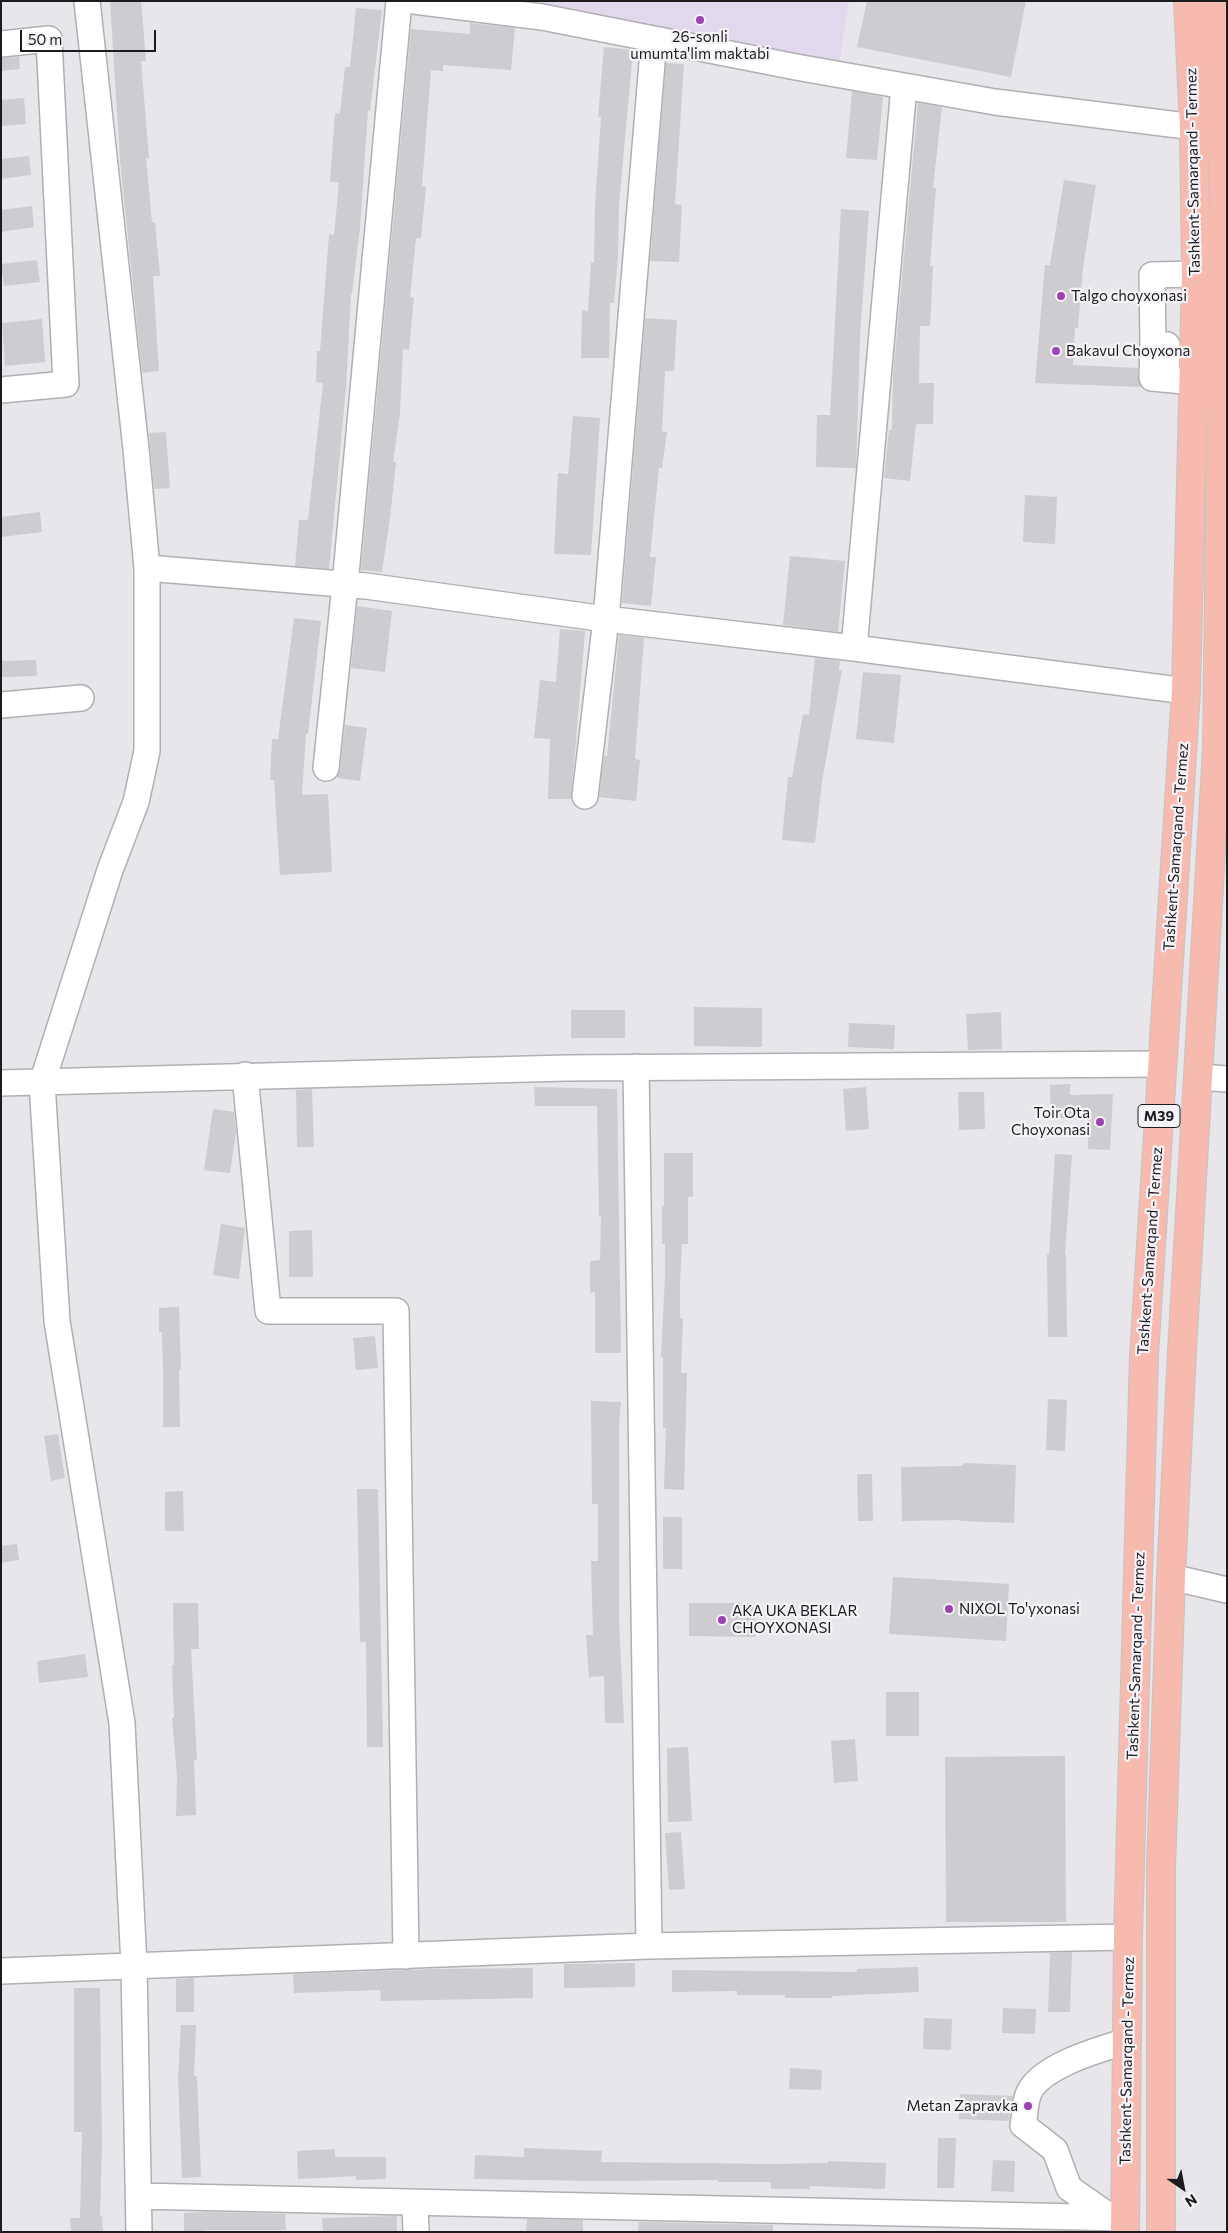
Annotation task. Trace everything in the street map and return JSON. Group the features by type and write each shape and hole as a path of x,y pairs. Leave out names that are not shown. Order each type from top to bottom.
{"highway":[{"name":"Tashkent-Samarqand - Termez","path":"1121,2222 1144,1356 1186,691 1196,274 1194,127 1188,1"},
{"name":"Tashkent-Samarqand - Termez","path":"1160,2232 1161,1868 1172,1577 1182,1342 1212,838 1222,747 1226,184 1222,36 1215,1"},
{"path":"1178,818 1189,811 1198,812 1204,818 1212,838"}],"street":[{"path":"87,1 148,568 146,751 136,802 104,889 42,1083 57,1321 122,1723 134,1966 139,2232"},
{"path":"326,768 345,585 399,1"},
{"path":"414,1 542,17 995,102 1194,127"},
{"path":"585,796 606,619 654,39"},
{"path":"1,44 50,40 66,384 1,390"},
{"path":"854,648 904,86"},
{"path":"1194,382 1152,378 1152,275 1196,274"},
{"path":"148,568 345,585 1186,691"},
{"path":"1,706 81,698"},
{"path":"1,1083 245,1075 636,1067 1162,1064"},
{"path":"636,1067 649,1946"},
{"path":"245,1075 268,1312 396,1311 406,1956"},
{"path":"1198,1077 1227,1079"},
{"path":"1172,1577 1227,1590"},
{"path":"1,1971 649,1946 1128,1937"},
{"path":"1121,2222 1069,2188 1055,2150 1023,2125 1028,2094 1040,2078 1095,2051 1127,2041"},
{"path":"138,2196 1121,2222"},
{"path":"415,2204 416,2232"}],"shaded area":[{"name":"26-sonli umumta'lim maktabi","path":"455,1 849,1 839,64"}],"building":[{"path":"110,1 141,1 146,61 141,61 149,158 146,158 152,222 155,222 160,276 153,276 159,371 142,373 120,160"},
{"path":"867,1 1026,1 1011,77 857,47"},
{"path":"356,8 382,10 370,111 368,111 360,228 351,294 346,388 329,569 295,566 299,520 308,520 323,383 316,382 317,351 320,351 329,234 334,235 339,182 330,182 335,113 340,114 345,67 350,67"},
{"path":"470,23 515,28 511,70 443,65 443,71 431,70 422,186 426,187 421,238 416,238 410,297 414,298 409,350 403,349 400,413 393,462 396,462 390,518 382,572 361,570 411,29 470,34"},
{"path":"604,47 633,50 619,205 618,256 614,303 610,303 609,358 581,358 582,310 588,311 591,262 594,263 595,205 601,117 598,117"},
{"path":"19,57 20,69 1,71 1,58"},
{"path":"666,63 684,64 675,204 682,205 679,262 650,261"},
{"path":"852,91 883,97 877,160 846,158"},
{"path":"24,98 26,124 1,126 1,100"},
{"path":"918,103 942,107 933,188 936,188 930,266 933,266 930,326 920,326 919,383 934,383 933,424 916,424 910,481 884,478 889,430 892,430 893,376"},
{"path":"29,156 31,175 1,179 1,159"},
{"path":"1064,180 1096,185 1083,268 1078,328 1075,328 1073,365 1138,368 1138,378 1141,387 1035,383 1045,265 1050,265"},
{"path":"32,206 34,227 1,232 1,210"},
{"path":"841,209 869,211 860,337 856,468 816,467 817,415 830,415"},
{"path":"37,260 40,282 4,286 1,264"},
{"path":"645,318 677,320 674,371 665,371 662,431 667,432 662,468 659,468 650,557 656,557 651,606 622,603"},
{"path":"42,319 45,362 5,366 2,323"},
{"path":"573,416 600,418 591,555 554,554 558,473 568,474"},
{"path":"166,432 170,488 154,489 149,433"},
{"path":"1025,495 1057,497 1055,544 1023,542"},
{"path":"40,512 42,532 1,537 1,517"},
{"path":"790,556 845,561 838,632 783,625"},
{"path":"357,606 392,611 385,672 351,668"},
{"path":"294,618 321,621 308,734 306,734 302,795 328,794 332,872 280,875 274,780 270,780 272,739 278,739"},
{"path":"560,629 585,631 571,799 548,799 550,739 534,738 540,680 556,682"},
{"path":"619,635 644,638 635,759 640,760 636,801 599,797 604,756 607,756"},
{"path":"815,658 840,661 839,670 842,670 822,782 815,843 782,840 788,777 792,777 803,714 809,715"},
{"path":"36,660 37,676 1,677 1,661"},
{"path":"863,672 901,675 894,743 856,739"},
{"path":"345,725 367,728 360,781 337,778 340,769"},
{"path":"694,1007 762,1008 762,1047 694,1046"},
{"path":"571,1010 625,1010 625,1038 571,1038"},
{"path":"1001,1012 1002,1049 968,1050 966,1014"},
{"path":"849,1023 895,1025 894,1049 848,1047"},
{"path":"1070,1084 1070,1095 1113,1094 1110,1150 1088,1149 1088,1118 1051,1118 1050,1085"},
{"path":"534,1087 617,1089 621,1353 595,1353 595,1292 590,1293 590,1261 600,1260 601,1216 599,1216 597,1106 535,1106"},
{"path":"866,1087 869,1129 846,1131 843,1089"},
{"path":"312,1089 314,1147 297,1147 296,1090"},
{"path":"958,1092 984,1092 985,1129 959,1130"},
{"path":"213,1109 234,1112 236,1132 230,1173 204,1170"},
{"path":"664,1153 693,1153 693,1197 688,1197 688,1244 682,1244 680,1283 680,1318 683,1318 681,1373 687,1373 684,1490 664,1489 666,1428 663,1428 663,1357 661,1357 665,1275 665,1244 662,1244"},
{"path":"1055,1154 1072,1155 1065,1254 1067,1337 1048,1337 1047,1254 1049,1254"},
{"path":"221,1224 245,1228 239,1279 213,1275"},
{"path":"312,1230 313,1277 289,1277 289,1231"},
{"path":"179,1307 180,1427 163,1427 162,1332 159,1332 159,1308"},
{"path":"375,1336 378,1368 356,1370 353,1338"},
{"path":"1048,1399 1067,1400 1065,1451 1046,1450"},
{"path":"591,1401 621,1402 619,1424 619,1621 624,1723 605,1723 604,1676 589,1677 586,1635 593,1635 591,1561 598,1561 598,1504 592,1504"},
{"path":"58,1434 65,1478 51,1481 44,1436"},
{"path":"963,1463 1016,1465 1014,1523 961,1520 902,1521 901,1467 963,1466"},
{"path":"857,1474 872,1474 873,1521 858,1521"},
{"path":"357,1489 378,1489 383,1747 367,1747 366,1642 360,1642"},
{"path":"183,1491 184,1531 165,1531 165,1492"},
{"path":"663,1517 682,1517 682,1569 663,1569"},
{"path":"17,1544 19,1560 1,1563 1,1546"},
{"name":"NIXOL To'yxonasi","path":"893,1577 1009,1584 1006,1641 889,1634"},
{"path":"173,1603 198,1603 199,1649 191,1649 197,1760 194,1760 196,1815 176,1816 177,1776 172,1718 174,1718 172,1665 174,1665"},
{"name":"AKA UKA BEKLAR CHOYXONASI","path":"689,1603 756,1603 755,1637 689,1636"},
{"path":"85,1654 88,1677 39,1683 37,1661"},
{"path":"886,1692 919,1692 919,1736 886,1736"},
{"path":"855,1739 858,1781 834,1783 831,1741"},
{"path":"688,1747 692,1821 668,1822 667,1748"},
{"path":"1065,1756 1066,1922 946,1922 945,1757"},
{"path":"681,1832 685,1889 669,1890 665,1833"},
{"path":"1072,1952 1070,2012 1048,2012 1050,1953"},
{"path":"635,1963 635,1987 564,1988 564,1964"},
{"path":"918,1967 919,1992 832,1996 832,1998 785,1998 785,1995 737,1995 737,1991 672,1992 672,1970 857,1972 857,1969"},
{"path":"533,1968 533,1998 381,2001 380,1990 294,1993 293,1974"},
{"path":"194,1978 194,2012 176,2012 176,1979"},
{"path":"74,1988 100,1988 102,2146 100,2216 102,2216 103,2232 71,2232 70,2218 80,2218 82,2132 74,2132"},
{"path":"1003,2008 1036,2009 1035,2034 1002,2033"},
{"path":"924,2018 952,2019 951,2050 923,2049"},
{"path":"181,2025 196,2025 194,2076 197,2076 201,2177 182,2178 178,2077"},
{"path":"790,2068 822,2070 821,2090 789,2089"},
{"path":"960,2094 1013,2096 1009,2121 959,2119"},
{"path":"938,2138 956,2138 954,2188 937,2188"},
{"path":"524,2148 602,2151 601,2162 771,2164 828,2163 828,2161 886,2163 885,2189 810,2186 810,2189 771,2189 771,2182 718,2182 718,2180 474,2179 475,2155 524,2157"},
{"path":"335,2149 335,2157 386,2157 386,2179 356,2180 356,2176 298,2179 297,2151"},
{"path":"993,2160 1015,2161 1014,2192 991,2191"},
{"path":"184,2213 285,2214 286,2230 203,2230 203,2232 184,2232"},
{"path":"397,2216 397,2232 323,2232 322,2218"},
{"path":"527,2219 583,2220 583,2232 526,2232"},
{"path":"639,2222 773,2225 773,2232 638,2232"}],"place":[{"name":"26-sonli umumta'lim maktabi","path":"700,20"},
{"name":"Talgo choyxonasi","path":"1061,296"},
{"name":"Bakavul Choyxona","path":"1056,351"},
{"name":"Toir Ota Choyxonasi","path":"1100,1122"},
{"name":"NIXOL To'yxonasi","path":"949,1609"},
{"name":"AKA UKA BEKLAR CHOYXONASI","path":"722,1620"},
{"name":"Metan Zapravka","path":"1028,2106"}]}
